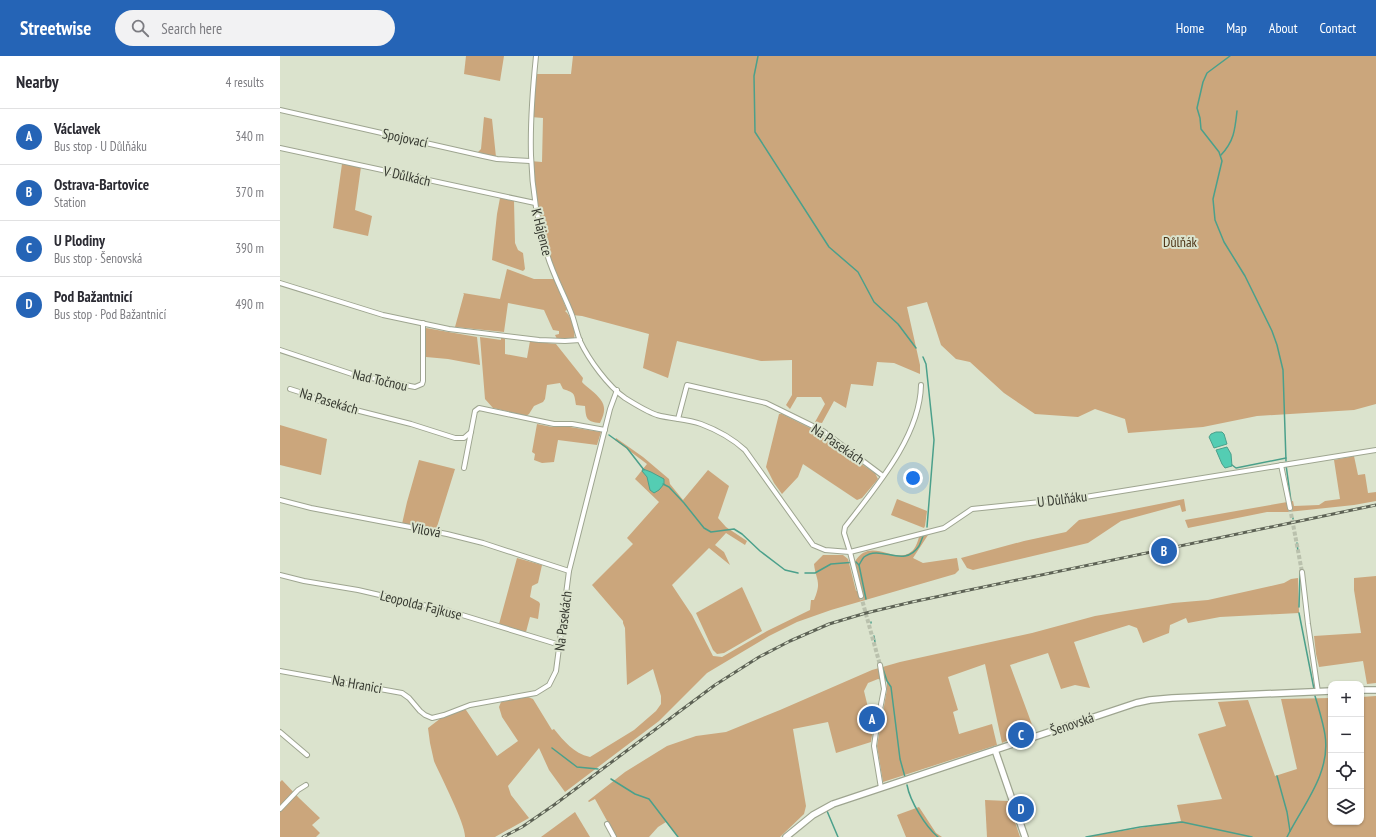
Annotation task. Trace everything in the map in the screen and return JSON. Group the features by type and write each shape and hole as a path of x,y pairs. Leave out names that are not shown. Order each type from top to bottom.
{"street":[{"name":"K Hájence","path":"536,56 530,130 530,161 535,203 547,254 554,276 572,315 580,340 593,362 608,382 617,390"},
{"name":"Spojovací","path":"280,110 483,156 530,161"},
{"name":"V Důlkách","path":"280,148 535,203"},
{"path":"280,283 383,315 464,331 539,340 580,340"},
{"name":"Nad Točnou","path":"280,350 352,374 415,387 422,384 423,381 422,323"},
{"name":"Na Pasekách","path":"678,419 686,385 766,403 823,431 883,476"},
{"path":"861,596 844,533 845,527 899,452 912,424 920,396 920,385"},
{"name":"Na Pasekách","path":"290,389 312,396 316,400 460,438"},
{"path":"617,390 624,397 655,414 700,424 734,440 745,450 813,544 825,550 850,552"},
{"name":"Na Pasekách","path":"425,715 432,718 439,717 470,705 536,693 549,685 556,671 569,571 610,408 617,390"},
{"path":"464,468 475,411 479,408 554,424 572,424 605,430"},
{"path":"468,448 460,438 467,436 471,432"},
{"name":"U Důlňáku","path":"850,552 944,528 972,509 1079,498 1376,450"},
{"path":"1281,465 1290,508"},
{"name":"Vilová","path":"280,500 310,508 483,542 569,571"},
{"path":"1302,572 1318,692"},
{"name":"Leopolda Fajkuse","path":"280,575 304,581 358,590 449,611 560,645"},
{"path":"880,665 884,689 874,746 882,788"},
{"name":"Na Hranici","path":"280,671 402,693 425,715"},
{"path":"1364,690 1376,690"},
{"name":"Šenovská","path":"786,837 824,808 1105,713 1150,700 1328,691"},
{"path":"280,732 307,755"},
{"path":"995,750 1025,837"},
{"path":"280,809 298,790 306,785"},
{"path":"607,824 614,837"}],"green space":[{"path":"466,56 504,56 500,81 464,74"},
{"name":"Důlňák","path":"573,56 1376,56 1376,404 1354,410 1257,416 1203,427 1128,433 1125,419 1095,409 1078,417 1035,414 1004,393 970,362 956,359 941,345 927,302 907,307 920,365 920,374 894,363 877,362 873,386 851,384 846,408 834,401 822,423 815,422 825,404 821,397 797,397 790,409 786,405 792,395 792,360 761,361 677,341 668,378 643,368 649,334 582,316 572,315 554,276 542,236 530,161 542,162 543,118 531,117 535,74 571,74"},
{"path":"484,117 492,119 496,157 478,152 481,149"},
{"path":"342,164 361,167 355,210 372,216 368,236 333,228"},
{"path":"500,198 514,201 515,243 518,250 523,253 525,269 523,271 492,260"},
{"path":"507,269 534,279 554,279 567,310 565,311 572,324 574,338 557,339 555,335 559,334 559,331 553,330 544,310 508,303 504,332 455,327 464,294 463,293 500,299"},
{"path":"426,328 477,337 480,365 448,359 426,357"},
{"path":"480,337 501,340 501,337 505,339 505,354 527,358 530,341 556,344 583,378 582,382 602,401 604,413 600,423 592,422 588,419 586,416 585,406 576,405 573,394 563,389 560,383 547,385 545,399 543,402 534,406 526,416 493,408 485,399"},
{"path":"779,414 782,414 816,431 833,445 875,473 878,479 862,498 857,500 803,464 798,477 782,494 774,483 766,467"},
{"path":"537,424 601,432 597,445 558,440 554,462 542,463 534,460 535,454 532,452"},
{"path":"280,425 327,439 321,475 280,465"},
{"path":"616,438 643,457 669,479 670,484 683,500 708,470 729,486 718,518 726,527 747,541 745,545 726,533 715,545 724,552 730,565 709,548 672,585 692,615 713,656 722,657 767,631 810,610 811,600 814,600 818,589 818,581 814,564 823,555 843,555 848,559 856,591 862,590 854,563 861,555 868,551 900,555 907,554 914,549 919,537 928,535 913,558 923,563 957,558 959,570 955,574 831,610 797,622 769,636 707,673 659,721 565,792 549,770 539,748 508,786 511,795 529,818 495,837 465,837 457,811 434,761 430,743 428,728 441,718 463,709 466,710 497,756 518,741 502,717 499,707 501,702 528,697 533,699 552,730 554,729 574,750 590,757 634,730 656,711 661,704 661,696 653,669 627,685 625,628 623,621 592,585 633,544 627,538 659,502 635,479 647,464 615,440"},
{"path":"1354,456 1358,475 1365,474 1368,493 1376,492 1376,501 1354,505 1288,512 1267,512 1188,528 1185,520 1293,501 1294,506 1319,505 1325,501 1340,499 1334,460"},
{"path":"419,460 455,469 436,530 424,528 424,526 422,526 422,528 402,524"},
{"path":"897,499 927,511 924,528 891,515"},
{"path":"1184,499 1186,511 1182,512 1180,505 1121,521 1088,543 973,570 967,568 961,558 1024,541 1066,532 1079,520"},
{"path":"517,558 542,565 538,583 532,586 530,597 540,604 538,619 530,617 526,632 499,624"},
{"path":"1376,576 1376,683 1367,684 1363,661 1319,667 1314,636 1361,633 1354,590 1354,578"},
{"path":"1298,578 1299,613 1220,617 1188,623 1186,618 1170,625 1169,633 1143,643 1137,628 1129,625 1074,642 1090,688 1075,685 1061,689 1048,653 1010,665 1034,730 1029,732 1027,729 1021,731 1021,734 1002,743 985,664 948,677 958,710 953,712 959,734 992,724 997,745 883,782 877,746 887,689 887,681 878,679 868,683 864,691 873,728 871,742 836,753 828,722 793,729 806,806 804,814 780,837 678,837 666,822 658,827 649,837 616,837 595,799 589,802 588,801 625,772 667,746 696,736 726,732 872,670 900,662 1032,633 1095,616 1173,603 1208,600 1284,583 1291,579"},
{"path":"742,587 762,631 724,653 717,654 713,650 696,613"},
{"path":"1376,696 1376,837 1086,837 1181,821 1177,805 1222,799 1198,734 1226,726 1218,702 1248,700 1275,776 1297,769 1281,699 1328,698 1328,825 1364,825 1364,697"},
{"path":"282,780 320,818 312,825 320,833 316,837 280,837 280,782"},
{"path":"985,800 1008,801 1020,837 987,837"},
{"path":"919,807 936,833 942,837 906,837 897,815"},
{"path":"575,812 590,837 541,837"}],"water":[{"path":"1222,432 1224,434 1227,444 1214,448 1209,437 1211,434"},
{"path":"1227,447 1231,454 1232,466 1225,468 1216,450"},
{"path":"643,469 664,479 664,484 654,493 650,490 647,477 642,471"}],"waterway":[{"path":"758,56 754,76 755,132 829,247 858,272 874,302 898,324 916,348"},
{"path":"1230,56 1207,73 1203,82 1197,108 1201,129 1219,152 1222,161 1213,199 1215,220 1224,242 1245,276 1272,331 1277,345 1283,370 1286,461"},
{"path":"1221,155 1229,145 1233,135 1237,111"},
{"path":"923,357 926,364 934,440 927,527"},
{"path":"609,435 627,448 644,470"},
{"path":"1232,465 1236,468 1286,458"},
{"path":"1286,465 1291,501"},
{"path":"663,484 669,487 684,503 704,528 711,532 734,529 785,570 798,573"},
{"path":"866,599 859,565 864,557 878,553 906,556 913,553 919,546 924,534"},
{"path":"1297,543 1298,552"},
{"path":"805,573 815,573 831,564 856,562 859,565"},
{"path":"1299,607 1300,573"},
{"path":"1299,613 1314,689"},
{"name":"U Důlňáku","path":"874,636 875,642"},
{"path":"882,666 887,681 891,687 900,759 905,777"},
{"path":"1287,837 1320,776 1324,762 1326,749 1325,735 1315,696"},
{"path":"552,748 577,767 598,769"},
{"path":"1277,776 1287,812 1290,831"},
{"path":"611,779 635,794 649,799 678,837"},
{"path":"907,785 911,798 919,813 938,837"},
{"path":"827,811 838,837"},
{"path":"1086,837 1140,827 1182,822 1252,837"}],"tunnel":[{"path":"1290,508 1302,572"},
{"path":"861,596 880,665"}],"railway":[{"path":"503,837 522,827 554,805 715,685 759,657 790,641 829,624 912,602 1376,505"}],"place":[{"name":"Ostrava-Bartovice","path":"1164,551"},
{"name":"Václavek","path":"872,719"},
{"name":"U Plodiny","path":"1021,735"},
{"name":"Pod Bažantnicí","path":"1021,809"}]}
